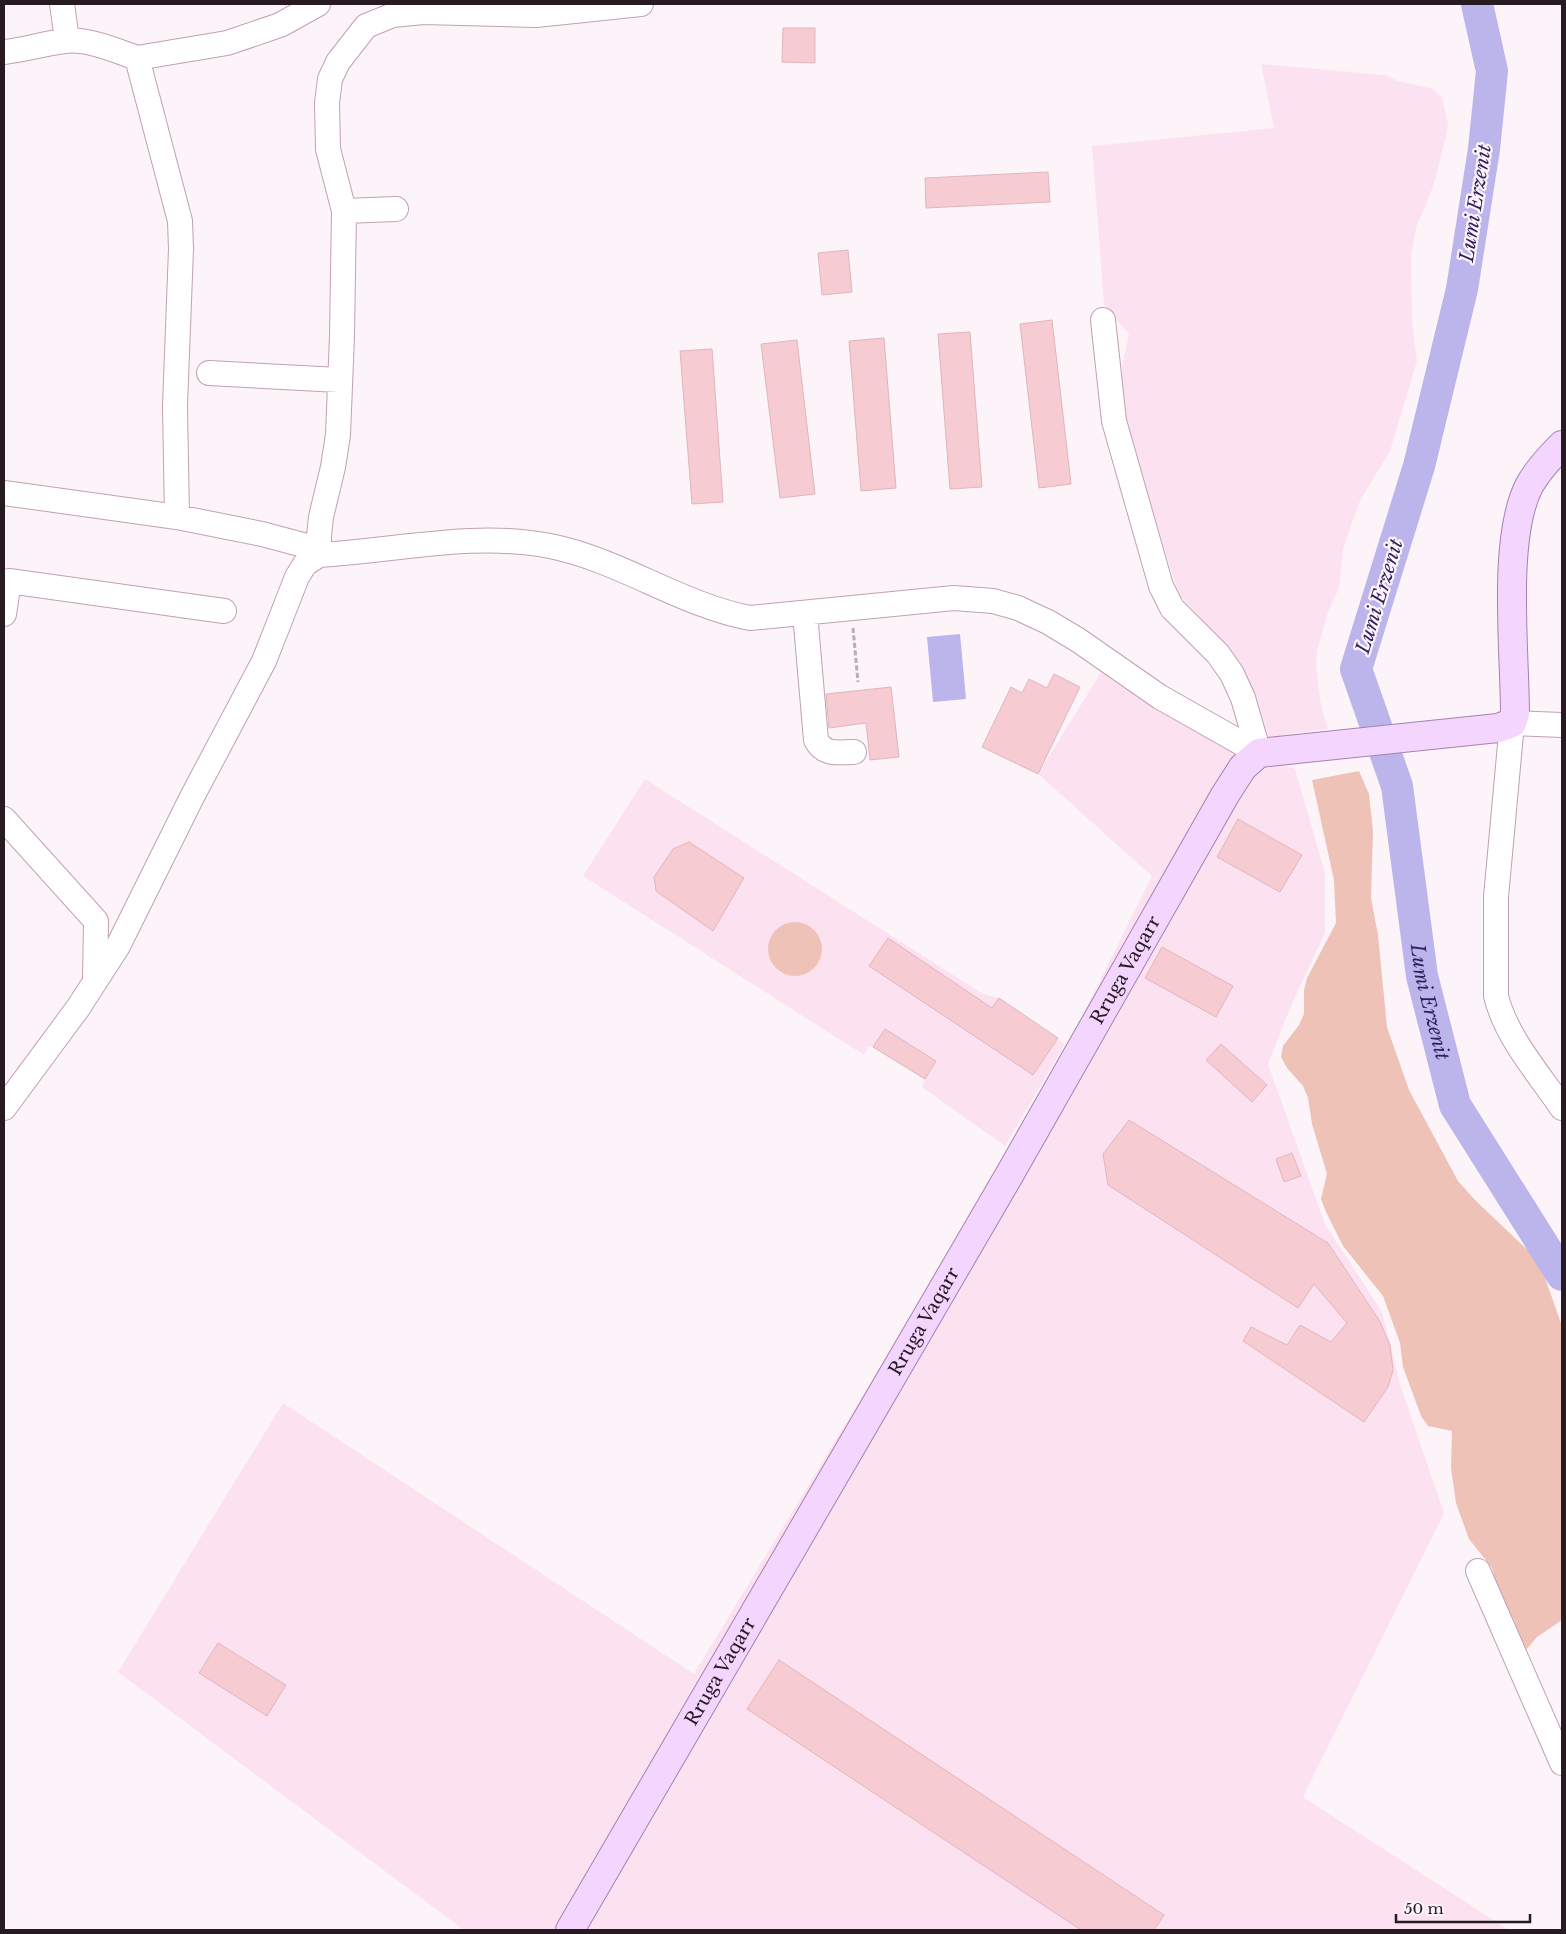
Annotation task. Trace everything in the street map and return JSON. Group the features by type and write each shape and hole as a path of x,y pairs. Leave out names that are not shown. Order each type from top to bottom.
{"main road":[{"path":"1259,753 1505,726 1515,714 1513,563 1516,531 1529,487 1543,466 1562,445"},
{"name":"Rruga Vaqarr","path":"570,1930 1011,1172 1225,795 1243,767 1259,753"}],"street":[{"path":"62,4 67,40"},
{"path":"4,52 67,40 107,47 137,58 227,43 280,25 318,4"},
{"path":"319,555 318,536 321,517 333,467 338,435 344,274 344,211 328,149 328,103 330,79 338,62 366,26 393,15 423,12 536,15 641,4"},
{"path":"137,58 180,221 181,250 175,398 177,517"},
{"path":"344,211 396,209"},
{"path":"1103,320 1114,421 1162,586 1172,608 1218,654 1232,674 1243,698 1259,753"},
{"path":"210,373 339,380"},
{"path":"4,492 177,517 289,540 307,546 319,555"},
{"path":"4,1108 78,1008 131,921 192,797 264,661 297,577 305,564 319,555 464,542 518,542 551,546 589,558 725,613 750,618 954,598 994,601 1018,608 1078,640 1160,696 1259,753"},
{"path":"4,614 9,581 224,611"},
{"path":"805,613 816,740 820,748 828,752 854,752"},
{"path":"1562,725 1505,726 1496,896 1496,996 1500,1010 1512,1033 1562,1108"},
{"path":"4,819 96,921 95,981"},
{"path":"1478,1570 1562,1763"}],"path":[{"path":"852,609 858,682"}],"shaded area":[{"path":"1261,64 1385,75 1398,81 1434,89 1442,98 1448,123 1433,187 1416,228 1411,255 1412,321 1417,361 1390,451 1361,499 1356,511 1343,549 1339,588 1328,612 1317,651 1316,665 1321,705 1328,729 1287,734 1270,741 1257,699 1235,656 1179,594 1140,475 1121,403 1122,367 1129,334 1104,305 1092,146 1274,128"},
{"path":"960,634 966,699 933,702 927,637"},
{"path":"1105,666 1232,748 1295,769 1325,873 1325,933 1291,1006 1268,1064 1325,1224 1382,1312 1400,1384 1444,1513 1303,1797 1509,1930 464,1930 118,1672 283,1403 694,1674 940,1268 1071,1039 1152,876 1038,774"},
{"path":"1359,771 1369,794 1373,831 1371,898 1378,935 1387,1027 1409,1090 1458,1181 1475,1200 1539,1261 1562,1326 1562,1620 1537,1637 1524,1652 1514,1620 1501,1603 1492,1568 1469,1539 1456,1503 1451,1468 1452,1431 1428,1426 1421,1416 1403,1367 1400,1343 1383,1296 1343,1246 1326,1212 1321,1199 1327,1174 1312,1124 1308,1098 1303,1086 1287,1068 1281,1057 1283,1046 1299,1025 1304,1014 1304,990 1307,978 1336,923 1334,880 1312,780"},
{"path":"645,779 983,994 999,998 1065,1044 1005,1146 922,1087 925,1079 873,1047 869,1046 864,1055 583,876"},
{"path":"790,922 800,922 810,926 818,934 822,949 818,964 810,972 800,976 790,976 780,972 772,964 768,954 768,944 772,934 780,926"}],"building":[{"path":"783,28 815,28 815,63 782,62"},
{"path":"1048,172 1050,202 926,208 925,178"},
{"path":"848,250 852,292 822,295 818,253"},
{"path":"1052,320 1071,484 1039,488 1020,324"},
{"path":"970,332 982,487 950,489 938,334"},
{"path":"884,338 896,488 861,491 849,341"},
{"path":"797,340 815,494 780,498 761,344"},
{"path":"712,349 723,502 692,504 680,351"},
{"path":"1054,674 1080,687 1038,774 982,747 1011,687 1022,693 1029,679 1047,688"},
{"path":"891,687 899,757 870,760 866,723 829,728 826,694"},
{"path":"1238,819 1302,855 1280,892 1217,857"},
{"path":"689,842 744,878 713,931 656,891 654,877 673,849"},
{"path":"888,938 992,1008 999,998 1058,1038 1033,1075 869,966"},
{"path":"1162,947 1233,986 1216,1017 1145,978"},
{"path":"885,1029 936,1061 925,1079 873,1047"},
{"path":"1221,1044 1267,1085 1252,1102 1206,1060"},
{"path":"1129,1120 1328,1243 1379,1320 1390,1345 1393,1370 1388,1387 1364,1422 1243,1341 1251,1327 1287,1345 1300,1325 1331,1342 1347,1323 1314,1284 1298,1308 1108,1185 1103,1154"},
{"path":"1292,1153 1301,1176 1284,1182 1276,1159"},
{"path":"218,1643 286,1685 267,1716 199,1673"},
{"path":"779,1660 1164,1915 1154,1930 1081,1930 747,1709"}],"waterway":[{"name":"Lumi Erzenit","path":"1477,4 1492,71 1484,149 1462,289 1419,466 1356,669 1397,786 1422,976 1455,1105 1562,1275"}]}
